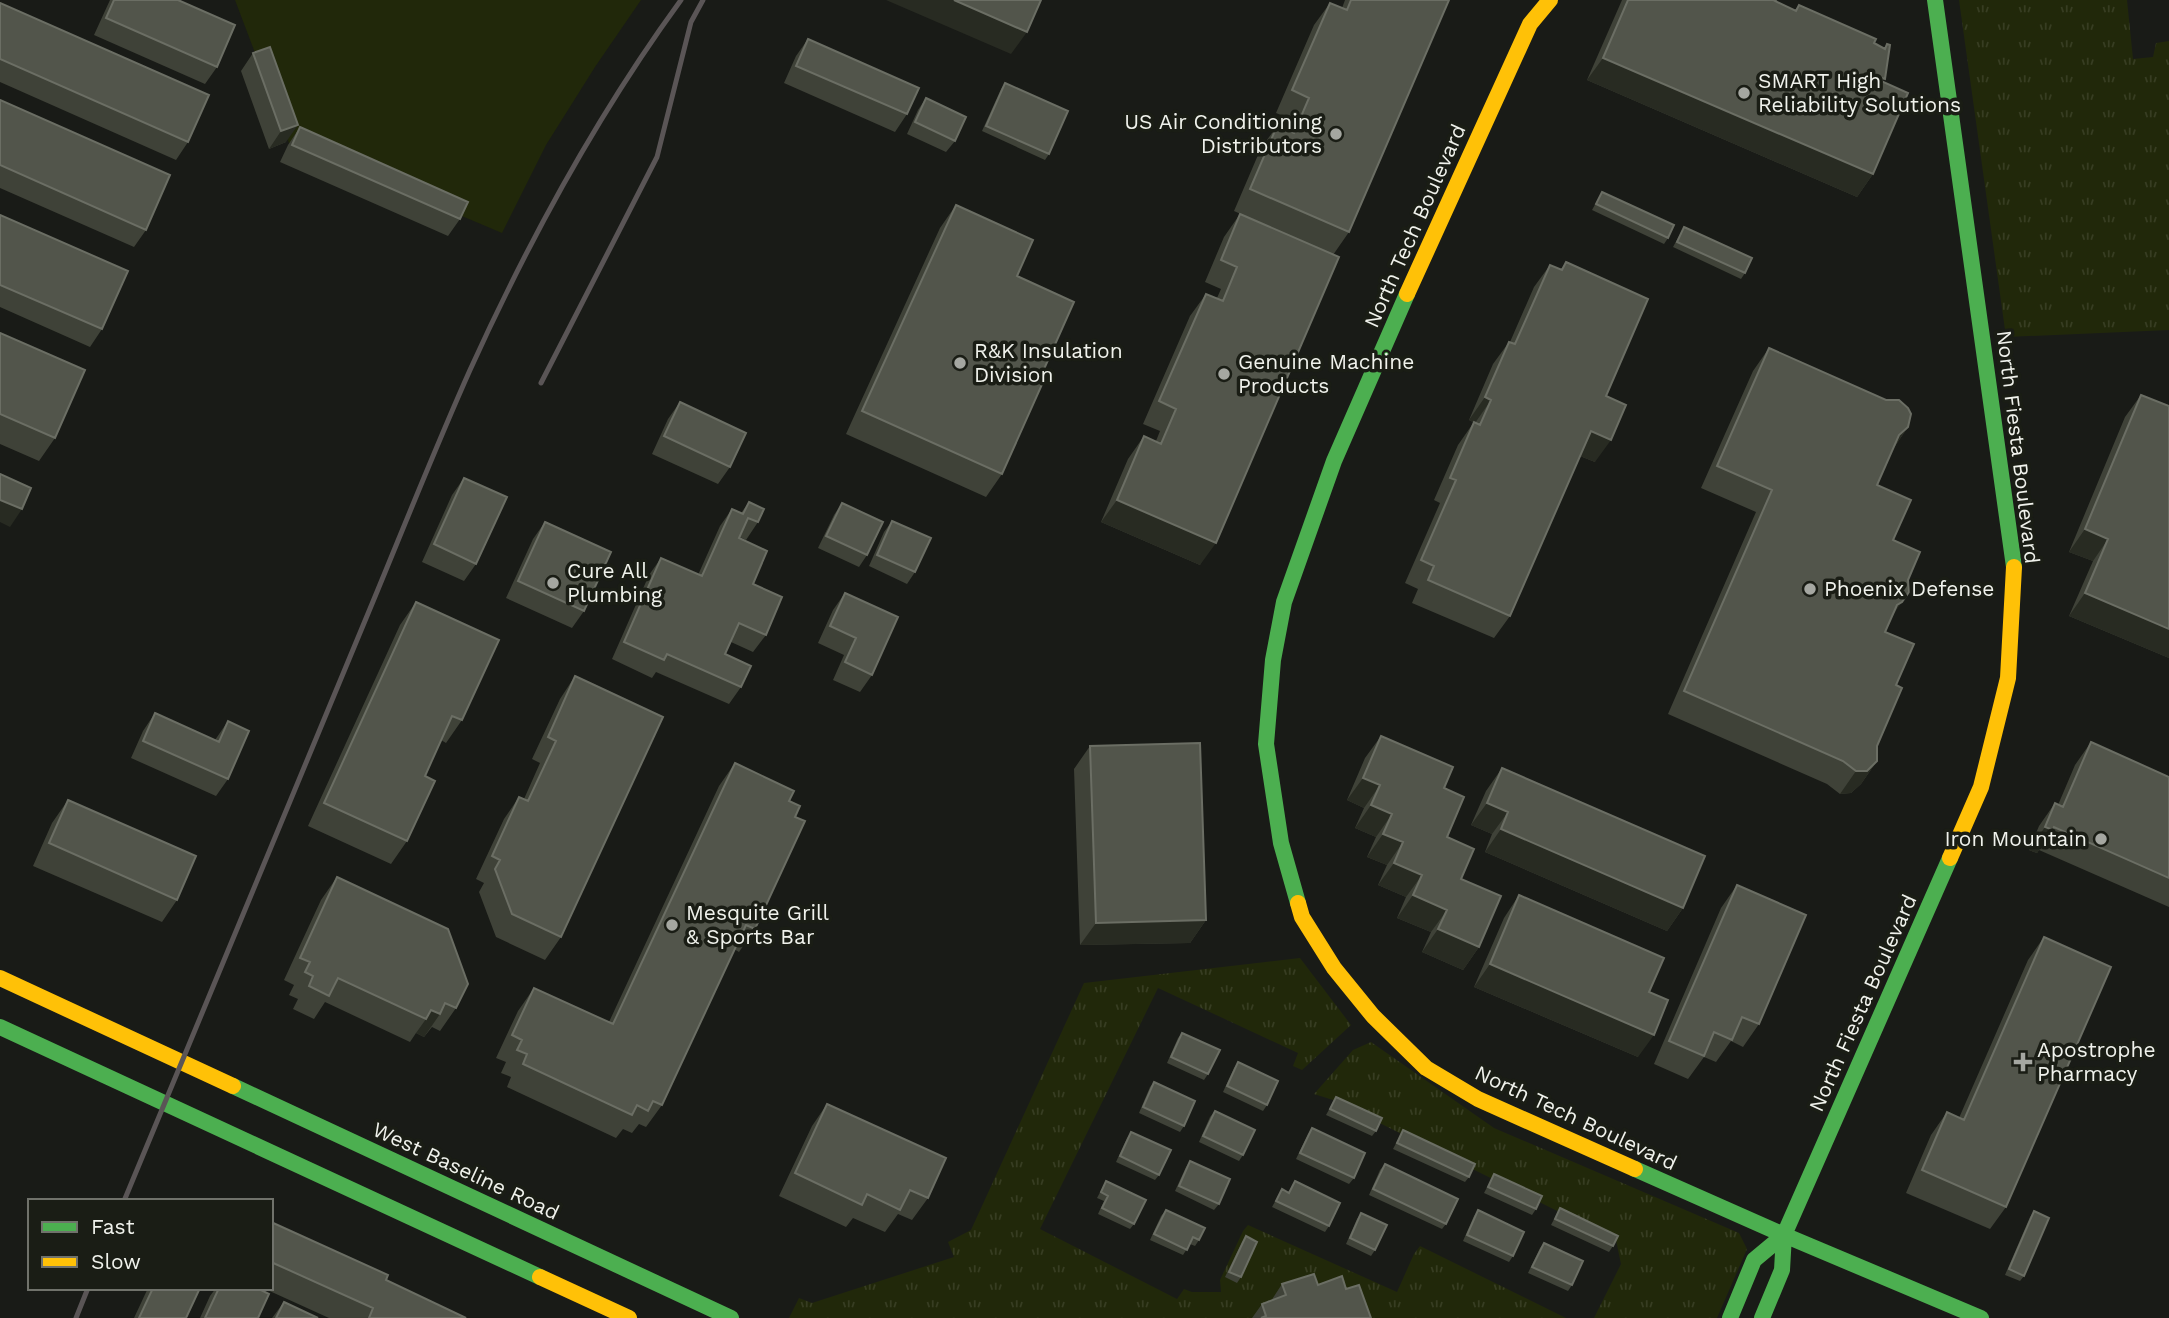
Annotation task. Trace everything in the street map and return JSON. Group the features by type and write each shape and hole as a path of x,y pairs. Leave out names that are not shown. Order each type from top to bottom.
{"street":[{"name":"North Tech Boulevard","path":"1550,0 1530,24 1404,301 1334,461 1284,602 1273,660 1266,744 1281,843 1302,916 1334,968 1373,1016 1426,1068 1478,1099 1784,1235 1981,1318"},
{"name":"North Fiesta Boulevard","path":"1762,1318 1782,1270 1784,1235 1981,787 2008,678 2014,567 1935,0"},
{"name":"West Baseline Road","path":"0,978 731,1318"},
{"path":"0,1027 165,1102 388,1194 629,1318"},
{"path":"388,1194 402,1164"},
{"name":"North Fiesta Boulevard","path":"1730,1318 1754,1260 1784,1235"}],"green space":[{"path":"235,0 641,0 546,145 502,233 289,143"},
{"path":"1959,0 2127,0 2133,59 2153,57 2156,43 2169,41 2169,330 2006,337"},
{"path":"1300,958 1351,1025 1302,1070 1293,1066 1298,1053 1158,988 1040,1229 1177,1299 1184,1289 1192,1292 1221,1292 1220,1280 1248,1225 1397,1292 1420,1246 1566,1318 789,1318 799,1298 812,1303 954,1257 948,1242 971,1230 1084,983"},
{"path":"1371,1042 1494,1128 1739,1233 1747,1249 1717,1318 1594,1318 1621,1264 1616,1240 1333,1100 1314,1094 1353,1050"}],"building":[{"path":"114,0 178,0 235,25 217,67 106,18"},
{"path":"954,0 1041,0 1027,32"},
{"name":"US Air Conditioning Distributors","path":"1351,0 1449,0 1349,232 1250,189 1277,126 1294,133 1309,98 1292,90 1330,3 1347,10"},
{"name":"SMART High Reliability Solutions","path":"1628,0 1776,0 1796,11 1799,5 1876,39 1874,43 1885,49 1887,44 1890,45 1885,79 1882,78 1881,81 1908,93 1873,174 1603,58"},
{"path":"0,3 209,95 188,142 0,59"},
{"path":"808,39 919,88 907,114 796,66"},
{"path":"270,47 298,125 281,131 253,53"},
{"path":"1005,83 1068,111 1049,154 986,126"},
{"path":"926,98 966,117 955,141 915,122"},
{"path":"0,100 170,175 146,230 0,165"},
{"path":"300,127 468,202 460,219 292,145"},
{"path":"1602,192 1674,225 1668,238 1596,204"},
{"name":"R&K Insulation Division","path":"956,205 1033,240 1017,276 1074,302 1040,378 1044,380 1002,474 862,411"},
{"name":"Genuine Machine Products","path":"1240,214 1339,257 1216,543 1117,500 1144,436 1161,444 1176,409 1159,401 1206,294 1223,301 1237,267 1221,260"},
{"path":"0,215 128,271 102,329 0,285"},
{"path":"1684,227 1752,258 1745,273 1677,242"},
{"path":"1566,262 1648,299 1606,396 1626,405 1611,440 1591,431 1510,616 1428,580 1434,566 1421,560 1456,480 1450,478 1474,422 1480,425 1491,400 1485,397 1509,342 1515,344 1550,265 1562,270"},
{"path":"0,333 85,370 55,438 0,414"},
{"name":"Phoenix Defense","path":"1769,348 1886,400 1899,400 1911,414 1908,427 1899,435 1877,485 1911,500 1893,540 1920,552 1908,580 1909,592 1897,605 1885,632 1914,644 1896,685 1902,688 1877,746 1877,761 1867,771 1856,771 1843,761 1684,691 1772,490 1717,466"},
{"path":"2141,395 2169,406 2169,629 2085,593 2108,539 2085,529"},
{"path":"680,402 746,433 730,467 664,436"},
{"path":"0,474 31,488 22,509 0,500"},
{"path":"464,478 507,497 476,564 434,544"},
{"path":"749,502 764,509 758,522 748,518 739,538 767,551 753,584 782,597 766,635 739,623 725,654 751,666 741,687 667,654 664,660 624,642 661,558 702,576 732,509 743,514"},
{"path":"842,503 883,522 867,555 826,536"},
{"path":"892,521 931,538 915,572 877,555"},
{"name":"Cure All Plumbing","path":"545,522 611,552 584,611 518,581"},
{"path":"845,593 898,617 872,675 845,662 856,638 830,626"},
{"path":"416,602 499,640 462,720 452,716 425,776 435,781 407,841 324,803"},
{"path":"575,676 663,717 561,937 512,914 495,869 500,860 492,856 519,797 528,801 556,741 548,737"},
{"path":"155,713 219,742 228,721 249,731 228,779 143,741"},
{"path":"1381,736 1453,767 1444,788 1464,797 1447,837 1474,849 1461,879 1501,896 1479,947 1438,929 1447,910 1413,895 1422,875 1394,863 1403,842 1383,834 1392,814 1371,805 1380,785 1363,778"},
{"name":"Iron Mountain","path":"2091,742 2169,777 2169,878 2054,827 2053,830 2045,827 2055,803 2063,807"},
{"path":"1200,743 1206,920 1096,923 1090,746"},
{"path":"735,763 794,791 789,801 800,806 795,817 805,821 755,929 746,925 662,1105 653,1101 648,1111 637,1105 632,1115 523,1064 527,1054 517,1050 522,1040 512,1035 534,988 613,1024"},
{"path":"1502,768 1705,856 1683,908 1501,829 1508,812 1487,803"},
{"path":"68,800 196,856 177,900 49,843"},
{"path":"337,877 448,929 468,984 456,1008 445,1003 440,1014 431,1010 426,1019 338,978 329,996 309,986 313,976 305,972 310,962 300,958"},
{"path":"1737,885 1806,915 1759,1024 1742,1017 1732,1040 1714,1032 1704,1056 1669,1041"},
{"path":"1519,895 1664,958 1649,992 1668,1000 1654,1035 1490,964"},
{"name":"Apostrophe Pharmacy","path":"2044,937 2111,967 2006,1207 1922,1170 1947,1112 1964,1120"},
{"path":"1182,1033 1220,1050 1208,1074 1171,1057"},
{"path":"1238,1062 1278,1081 1267,1105 1227,1086"},
{"path":"1154,1082 1195,1101 1184,1126 1143,1107"},
{"path":"1336,1097 1382,1118 1376,1131 1330,1109"},
{"path":"827,1104 946,1158 928,1198 910,1190 900,1210 867,1194 862,1205 795,1173"},
{"path":"1215,1111 1255,1130 1243,1155 1203,1136"},
{"path":"1312,1128 1365,1153 1354,1178 1300,1153"},
{"path":"1403,1130 1475,1164 1469,1177 1397,1143"},
{"path":"1131,1132 1171,1150 1159,1175 1120,1156"},
{"path":"1190,1161 1230,1179 1219,1204 1179,1186"},
{"path":"1385,1164 1458,1199 1446,1224 1373,1189"},
{"path":"1494,1174 1542,1196 1536,1209 1488,1187"},
{"path":"1106,1181 1146,1200 1134,1224 1102,1208 1108,1196 1101,1192"},
{"path":"1295,1181 1340,1203 1329,1226 1276,1201 1282,1189 1289,1193"},
{"path":"1560,1208 1618,1236 1613,1246 1555,1219"},
{"path":"1166,1210 1205,1228 1199,1240 1193,1237 1187,1250 1154,1234"},
{"path":"1478,1210 1524,1232 1513,1256 1467,1235"},
{"path":"2034,1211 2049,1218 2024,1276 2009,1269"},
{"path":"1361,1213 1387,1225 1375,1250 1350,1238"},
{"path":"273,1223 388,1275 386,1280 466,1318 369,1318 373,1308 273,1263"},
{"path":"1246,1236 1257,1242 1241,1277 1229,1272"},
{"path":"1544,1243 1583,1261 1572,1285 1532,1267"},
{"path":"1314,1274 1318,1285 1342,1276 1346,1289 1359,1285 1371,1318 1261,1318 1266,1316 1262,1304 1286,1295 1282,1284"},
{"path":"152,1290 199,1290 186,1318 139,1318"},
{"path":"218,1290 261,1290 269,1294 258,1318 205,1318"},
{"path":"284,1302 318,1318 276,1318"}],"railway":[{"path":"125,1199 470,370 566,179 621,88 681,0"},
{"path":"541,383 657,157 691,22 703,0"},
{"path":"76,1318 87,1290"}],"traffic: fast":[{"path":"1935,0 2014,567"},
{"path":"1298,903 1281,843 1266,744 1273,660 1284,602 1334,461 1407,294"},
{"path":"1762,1318 1782,1270 1784,1235 1950,858"},
{"path":"0,1027 540,1277"},
{"path":"233,1086 731,1318"},
{"path":"1635,1169 1981,1318"},
{"path":"1730,1318 1754,1260 1784,1235"}],"traffic: slow":[{"path":"1407,294 1530,24 1550,0"},
{"path":"1950,858 1981,787 2008,678 2014,567"},
{"path":"1298,903 1302,917 1334,968 1373,1016 1426,1068 1478,1099 1635,1169"},
{"path":"0,978 233,1086"},
{"path":"540,1277 629,1318"}],"place":[{"name":"SMART High Reliability Solutions","path":"1744,93"},
{"name":"US Air Conditioning Distributors","path":"1336,134"},
{"name":"R&K Insulation Division","path":"960,363"},
{"name":"Genuine Machine Products","path":"1224,374"},
{"name":"Cure All Plumbing","path":"553,583"},
{"name":"Phoenix Defense","path":"1810,589"},
{"name":"Iron Mountain","path":"2101,839"},
{"name":"Mesquite Grill & Sports Bar","path":"672,925"},
{"name":"Apostrophe Pharmacy","path":"2023,1062"}]}
